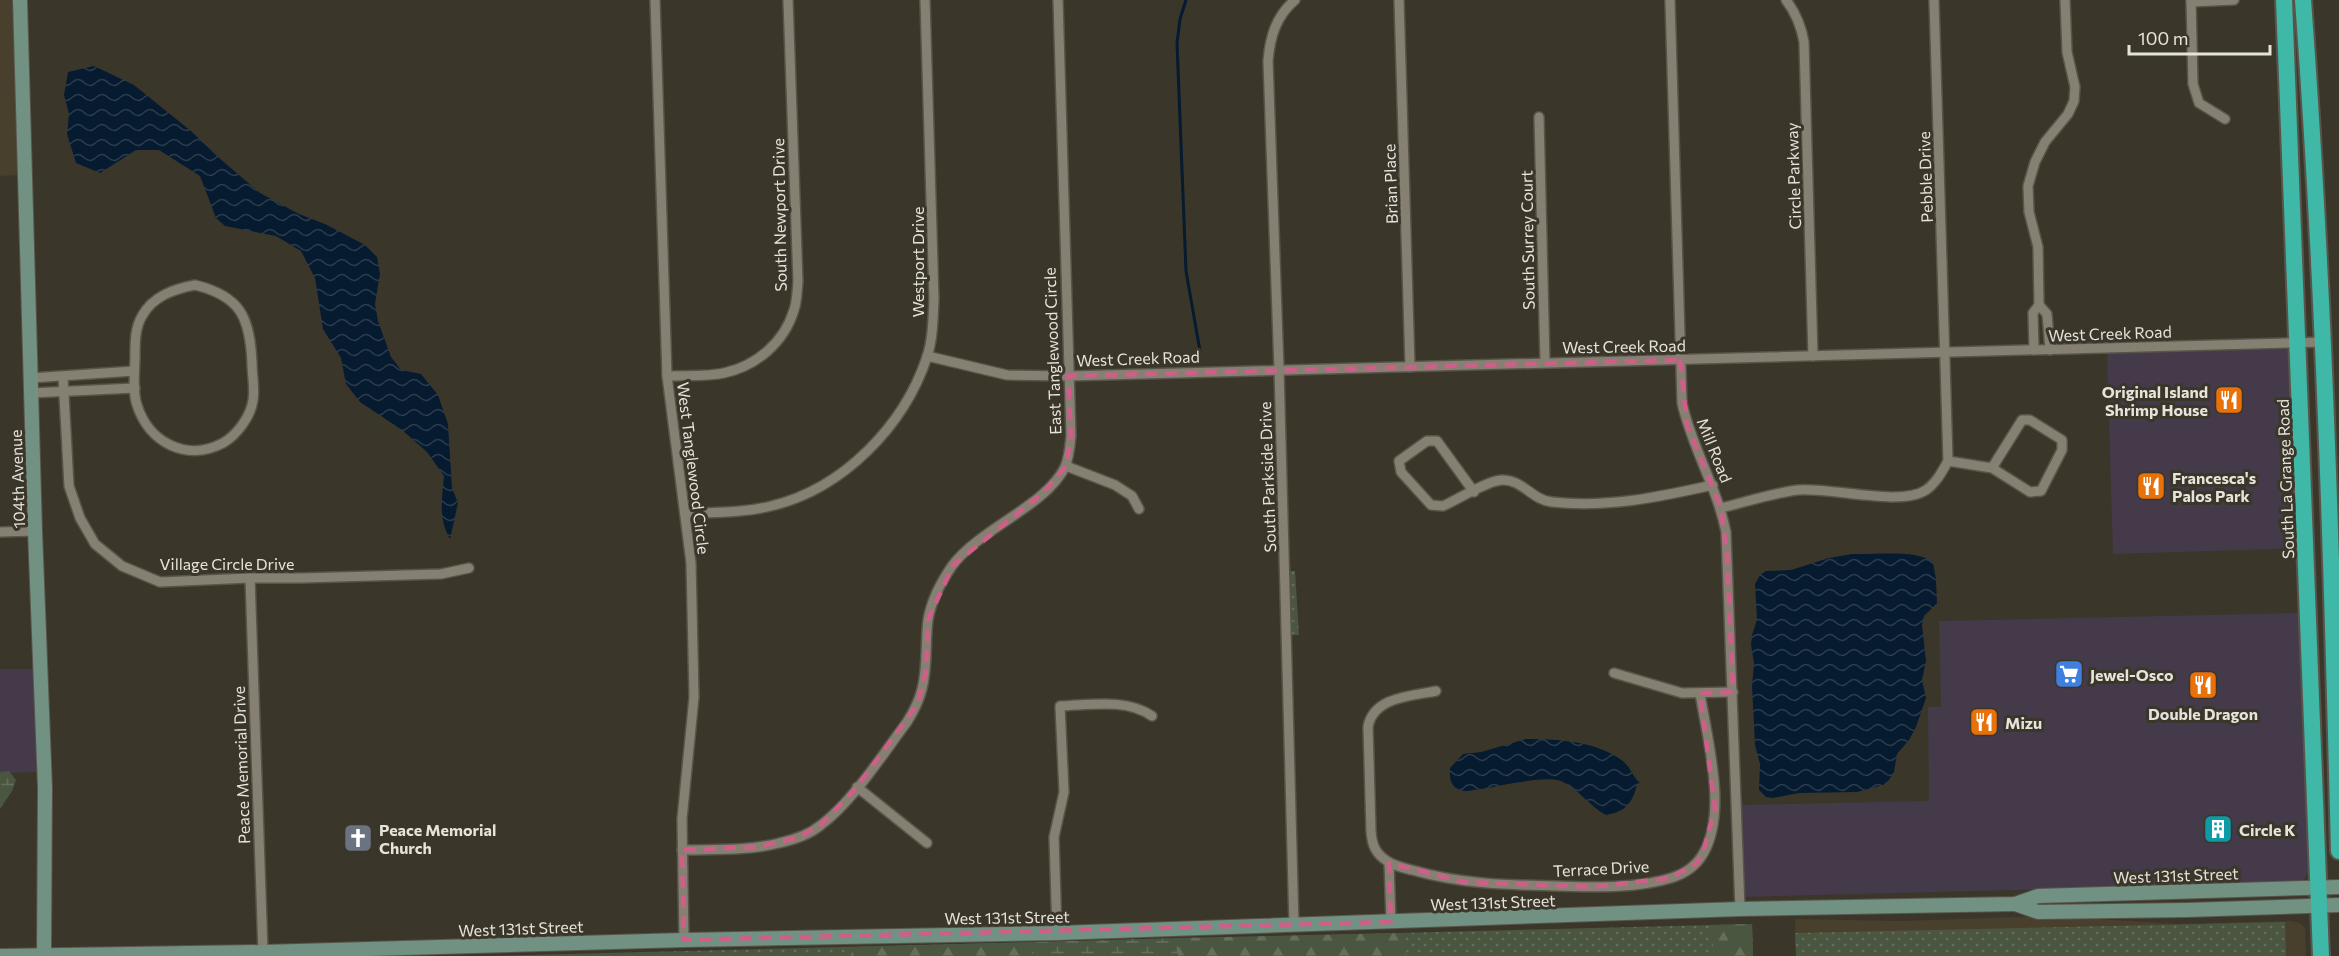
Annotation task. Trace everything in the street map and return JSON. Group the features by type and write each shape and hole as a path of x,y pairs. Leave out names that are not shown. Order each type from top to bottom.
{"highway":[{"name":"South La Grange Road","path":"2284,0 2320,905 2320,956"},
{"path":"2303,0 2314,149 2324,342 2335,624 2339,851"}],"street":[{"name":"104th Avenue","path":"20,0 35,531 45,779 44,955"},
{"name":"West Tanglewood Circle","path":"655,0 667,376 691,563 694,697 682,819 684,940"},
{"name":"South Newport Drive","path":"667,376 721,374 743,368 765,354 781,337 795,310 798,282 788,0"},
{"name":"Westport Drive","path":"685,513 747,511 796,498 853,465 876,444 895,421 918,379 927,356 934,299 926,0"},
{"name":"East Tanglewood Circle","path":"682,850 758,847 796,838 820,826 857,787 908,722 917,705 926,671 928,620 934,600 953,565 969,548 1043,493 1056,481 1066,466 1071,436 1058,0"},
{"name":"South Parkside Drive","path":"1294,925 1268,61 1273,30 1279,18 1295,0"},
{"name":"Brian Place","path":"1399,0 1410,367"},
{"name":"Mill Road","path":"1670,0 1682,403 1694,446 1713,485 1721,508 1726,532 1740,909"},
{"name":"Circle Parkway","path":"1786,0 1801,26 1804,42 1814,356"},
{"name":"Pebble Drive","path":"1934,0 1948,461"},
{"path":"2034,350 2033,314 2039,305 2038,247 2029,212 2028,186 2035,162 2045,142 2068,114 2074,101 2075,87 2067,52 2065,0"},
{"path":"2225,119 2199,103 2193,84 2191,1 2234,0"},
{"name":"South Surrey Court","path":"1539,117 1545,362"},
{"path":"195,285 215,290 235,302 247,320 251,341 253,401 246,419 231,438 210,450 191,451 173,448 157,437 145,424 136,404 135,388 136,332 142,316 153,302 174,289 195,285"},
{"path":"2039,305 2047,314 2050,350"},
{"name":"West Creek Road","path":"927,356 1007,375 1068,375 2324,342"},
{"path":"31,378 134,371"},
{"name":"Village Circle Drive","path":"63,377 69,486 80,518 95,544 122,566 160,582 441,574 470,568"},
{"path":"31,393 135,388"},
{"path":"1721,508 1797,490 1815,489 1895,497 1912,496 1925,491 1935,482 1948,461 1992,468 2030,492 2041,491 2062,450 2062,440 2031,420 2022,420 1992,468"},
{"path":"1474,492 1437,441 1427,441 1399,460 1401,472 1431,505 1443,506 1503,480 1519,484 1539,500 1606,504 1649,499 1713,485"},
{"path":"1066,466 1115,485 1132,496 1139,509"},
{"path":"0,532 35,531"},
{"name":"Peace Memorial Drive","path":"250,578 263,952"},
{"path":"1614,673 1682,693 1733,692"},
{"path":"1391,922 1389,863 1376,853 1372,844 1368,728 1375,710 1385,704 1399,698 1436,691"},
{"name":"Terrace Drive","path":"1389,863 1439,877 1492,885 1593,887 1656,881 1683,873 1696,864 1704,853 1713,824 1714,781 1700,693"},
{"path":"1057,933 1054,837 1064,792 1060,706 1128,705 1141,708 1152,716"},
{"path":"857,787 927,843"},
{"name":"West 131st Street","path":"0,956 1057,933 1740,909 2015,904 2038,896 2339,887"},
{"name":"West 131st Street","path":"2015,904 2038,912 2339,905"}],"highlighted area":[{"path":"1680,360 1687,425 1721,508 1727,556 1733,692 1700,693 1715,808 1703,853 1696,864 1670,878 1593,887 1464,882 1389,863 1391,922 684,940 682,850 758,847 796,838 820,826 857,787 917,705 926,671 928,620 953,565 1043,493 1066,466 1071,436 1068,376"}],"shaded area":[{"path":"0,0 12,0 19,175 0,176"},
{"path":"2296,349 2305,548 2113,554 2107,353"},
{"path":"2305,613 2313,865 2304,879 2282,883 1743,897 1740,805 1929,801 1928,707 1941,707 1939,621"},
{"path":"0,669 37,669 40,772 0,773"},
{"path":"2047,916 2178,924 2292,921 2305,928 2306,956 1796,956 1795,919 1901,921"}],"green space":[{"path":"1289,571 1295,571 1299,635 1291,635"},
{"path":"9,771 16,780 12,791 0,809 0,772"},
{"path":"2285,922 2286,956 1796,956 1795,933"},
{"path":"1752,924 1753,956 489,956"},
{"path":"1752,924 1753,956 1716,956 1711,938 1712,925"},
{"path":"1402,933 1407,946 1406,956 1178,956 1178,938"},
{"path":"1178,938 1178,956 1031,956 1035,942"},
{"path":"1035,942 1031,956 850,956 855,947"}],"water":[{"path":"94,66 134,85 191,131 260,193 365,245 377,257 380,274 375,304 378,321 391,357 401,370 421,374 438,395 448,424 452,488 458,503 450,539 442,516 444,476 427,452 402,430 360,402 346,384 341,358 323,329 315,278 301,251 276,236 225,226 216,218 200,176 159,150 136,150 100,173 76,163 67,134 69,114 64,95 68,72"},
{"path":"1852,554 1906,554 1916,555 1933,562 1937,603 1924,616 1922,625 1926,661 1922,680 1926,698 1916,727 1897,754 1894,772 1883,785 1857,792 1799,793 1773,798 1766,797 1759,790 1760,764 1755,745 1752,686 1754,663 1751,645 1757,620 1755,584 1760,575 1766,571 1791,570 1829,558"},
{"path":"1526,739 1564,741 1601,749 1623,761 1640,783 1637,784 1627,806 1618,812 1606,815 1573,788 1553,779 1464,791 1456,788 1452,783 1450,768 1463,754 1481,752"}],"waterway":[{"path":"1186,0 1180,19 1177,43 1186,271 1200,351"}],"place":[{"name":"Original Island Shrimp House","path":"2229,400"},
{"name":"Francesca's Palos Park","path":"2151,486"},
{"name":"Jewel-Osco","path":"2069,674"},
{"name":"Double Dragon","path":"2203,685"},
{"name":"Mizu","path":"1984,722"},
{"name":"Circle K","path":"2218,829"},
{"name":"Peace Memorial Church","path":"358,838"}]}
